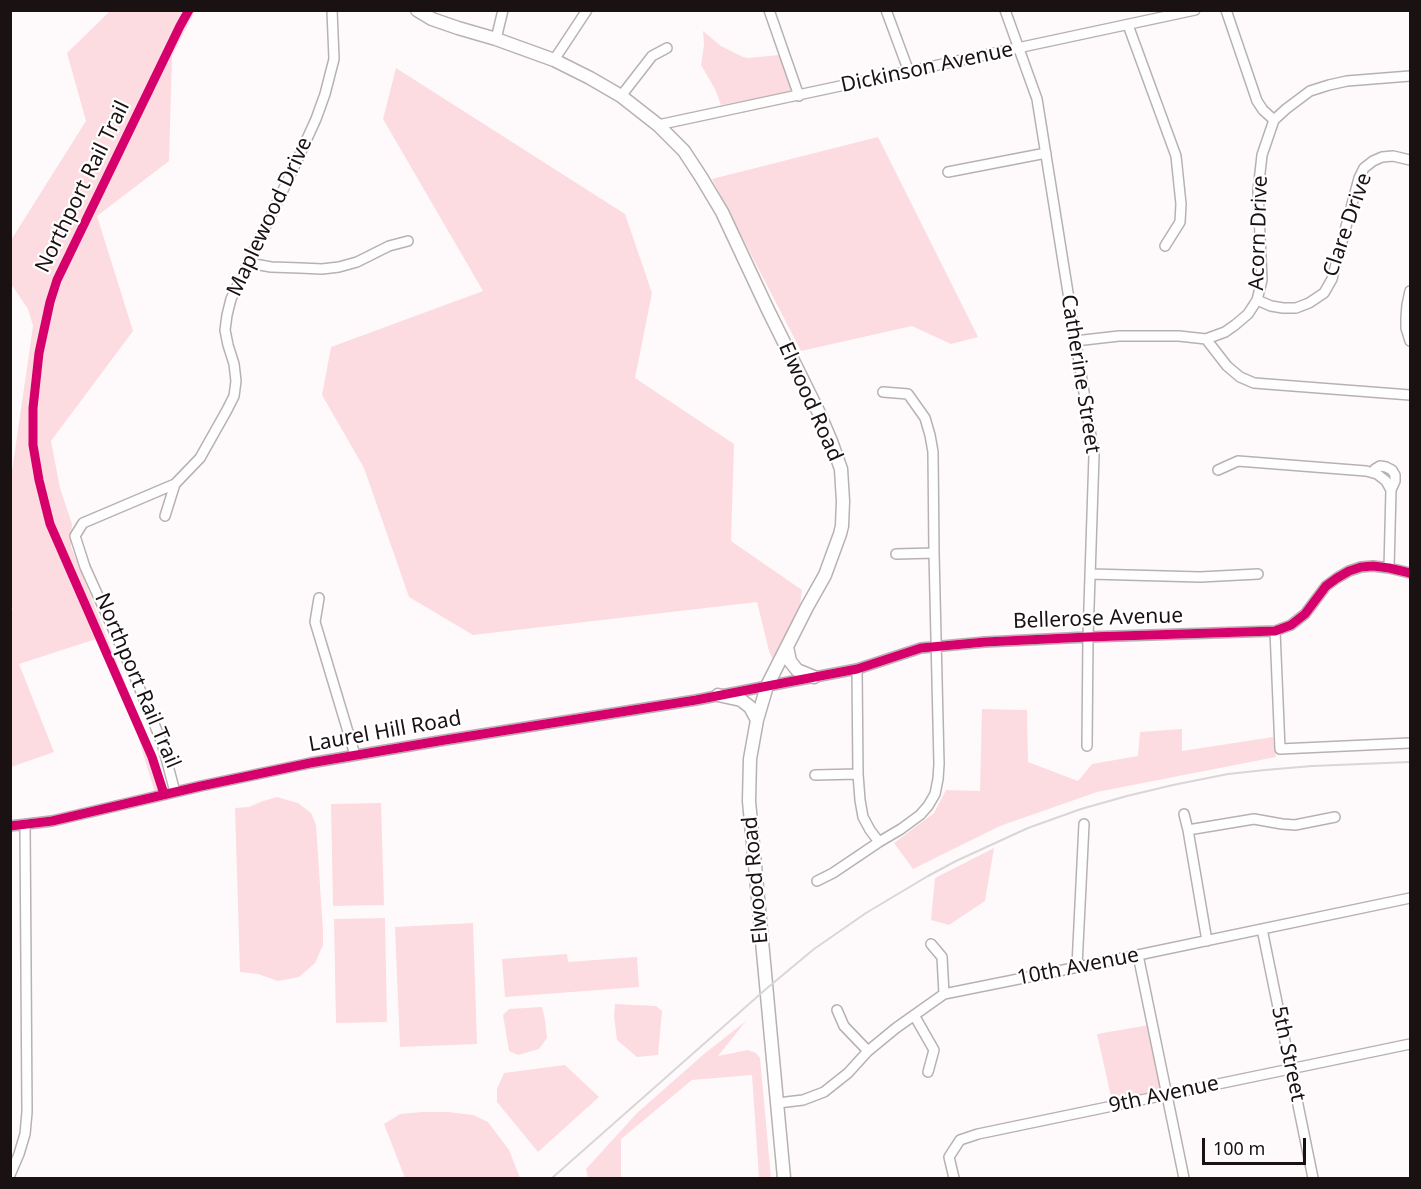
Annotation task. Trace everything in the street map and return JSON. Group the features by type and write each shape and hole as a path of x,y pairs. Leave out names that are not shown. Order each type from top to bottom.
{"main road":[{"name":"Elwood Road","path":"417,10 432,19 554,60 621,96 658,125 684,151 722,212 819,413 841,469 843,501 840,534 825,575 767,686 757,720 750,759 749,801 784,1179"},
{"path":"787,647 790,661 797,670 814,677"},
{"path":"718,695 741,700 750,707 757,720"}],"street":[{"name":"Maplewood Drive","path":"174,792 162,743 137,682 84,567 75,536 83,523 176,484 200,458 224,417 234,396 236,381 225,330 231,299 316,119 325,94 334,59 332,10"},
{"path":"496,39 503,10"},
{"path":"554,60 587,10"},
{"path":"769,10 799,96"},
{"path":"886,10 909,72"},
{"name":"Catherine Street","path":"1005,10 1037,99 1094,455 1087,746"},
{"name":"Dickinson Avenue","path":"658,125 1195,10"},
{"path":"1226,10 1257,101 1274,120 1310,91 1347,81 1410,76"},
{"path":"1128,25 1176,156 1181,204 1180,222 1165,246"},
{"path":"621,96 652,56 666,48"},
{"name":"Acorn Drive","path":"1206,339 1225,332 1235,325 1248,314 1257,300 1262,280 1258,182 1262,155 1274,120"},
{"path":"948,172 1046,153"},
{"name":"Clare Drive","path":"1257,300 1271,306 1296,308 1309,303 1323,293 1332,279 1359,178 1364,168 1382,157 1393,156 1410,160"},
{"path":"249,263 271,267 339,267 357,262 389,246 408,241"},
{"path":"1410,291 1406,317 1406,328 1410,341"},
{"path":"1075,341 1119,336 1179,336 1206,339 1227,366 1240,377 1254,383 1410,395"},
{"path":"817,881 833,873 920,815 935,794 939,764 933,452 925,418 908,394 883,392"},
{"path":"1218,470 1238,461 1373,472 1381,476 1391,490 1389,568"},
{"path":"165,516 176,484"},
{"path":"896,554 934,553"},
{"name":"Bellerose Avenue","path":"767,686 857,669 908,651 936,646 1088,637 1275,631 1291,625 1305,614 1326,586 1349,571 1373,566 1410,573"},
{"path":"1091,574 1200,577 1258,574"},
{"path":"320,598 315,622 355,755"},
{"path":"1275,631 1280,749 1410,743"},
{"path":"857,669 858,774 863,817 879,842"},
{"name":"Laurel Hill Road","path":"10,826 52,821 174,792 355,755 696,700 767,686"},
{"path":"815,775 858,774"},
{"path":"1184,814 1207,941"},
{"path":"1188,830 1254,819 1282,825 1295,825 1335,817"},
{"path":"10,1175 25,1134 27,1112 25,824"},
{"path":"1077,966 1084,824"},
{"name":"10th Avenue","path":"778,1103 803,1100 824,1092 848,1073 868,1051 944,994 1410,898"},
{"name":"5th Street","path":"1262,929 1313,1179"},
{"path":"931,944 942,957 944,994"},
{"path":"1138,955 1184,1179"},
{"path":"837,1010 844,1026 868,1051"},
{"path":"914,1015 934,1050 928,1072"},
{"name":"9th Avenue","path":"954,1179 949,1157 960,1140 978,1134 1410,1044"}],"shaded area":[{"path":"110,11 195,11 172,56 169,161 97,216 133,331 51,441 60,488 72,524 71,547 169,793 156,796 138,737 96,639 19,664 54,752 11,767 10,610 13,609 10,603 11,478 33,326 28,309 11,284 11,240 86,121 67,53"},
{"path":"703,31 721,46 743,57 779,55 785,63 792,87 790,92 721,105 701,65 704,45"},
{"path":"396,68 625,214 652,293 635,378 734,444 731,541 802,590 796,637 779,675 769,651 757,602 473,635 409,597 364,468 322,395 331,347 483,291 383,119"},
{"path":"878,137 978,337 951,344 912,326 801,351 712,179"},
{"path":"982,709 1027,710 1028,762 1078,781 1092,764 1138,756 1140,732 1182,729 1182,751 1273,737 1276,757 1097,792 1000,826 913,869 894,843 934,813 946,790 980,791"},
{"path":"277,797 298,803 311,813 316,825 323,931 323,945 315,963 299,977 278,981 258,974 240,972 235,808 249,807"},
{"path":"381,803 384,905 333,906 331,804"},
{"path":"994,848 985,901 949,925 931,920 935,878"},
{"path":"385,918 387,1022 336,1023 334,919"},
{"path":"473,923 477,1044 400,1047 395,927"},
{"path":"567,954 568,962 637,957 639,987 505,997 502,959"},
{"path":"615,1004 656,1006 662,1011 658,1055 637,1057 617,1040"},
{"path":"542,1007 547,1038 539,1049 518,1055 509,1051 503,1015 509,1009"},
{"path":"746,1021 718,1056 748,1050 756,1053 760,1058 771,1178 759,1178 752,1075 692,1080 621,1139 621,1178 588,1178 586,1169 637,1113 704,1054"},
{"path":"1149,1025 1163,1089 1112,1101 1097,1034"},
{"path":"565,1065 599,1097 538,1152 497,1102 497,1089 504,1073"},
{"path":"422,1112 473,1115 488,1122 509,1150 520,1178 405,1178 384,1124 400,1114"}],"railway":[{"path":"552,1178 814,949 866,913 956,861 1028,828 1081,809 1173,785 1228,774 1265,770 1410,762"}],"cycle path":[{"name":"Northport Rail Trail","path":"164,794 152,757 50,524 33,445 33,408 39,353 57,280 189,10"},
{"path":"10,826 52,821 310,763 696,700 857,669 921,648 1088,637 1275,631 1291,625 1305,614 1326,586 1349,571 1373,566 1410,573"}]}
